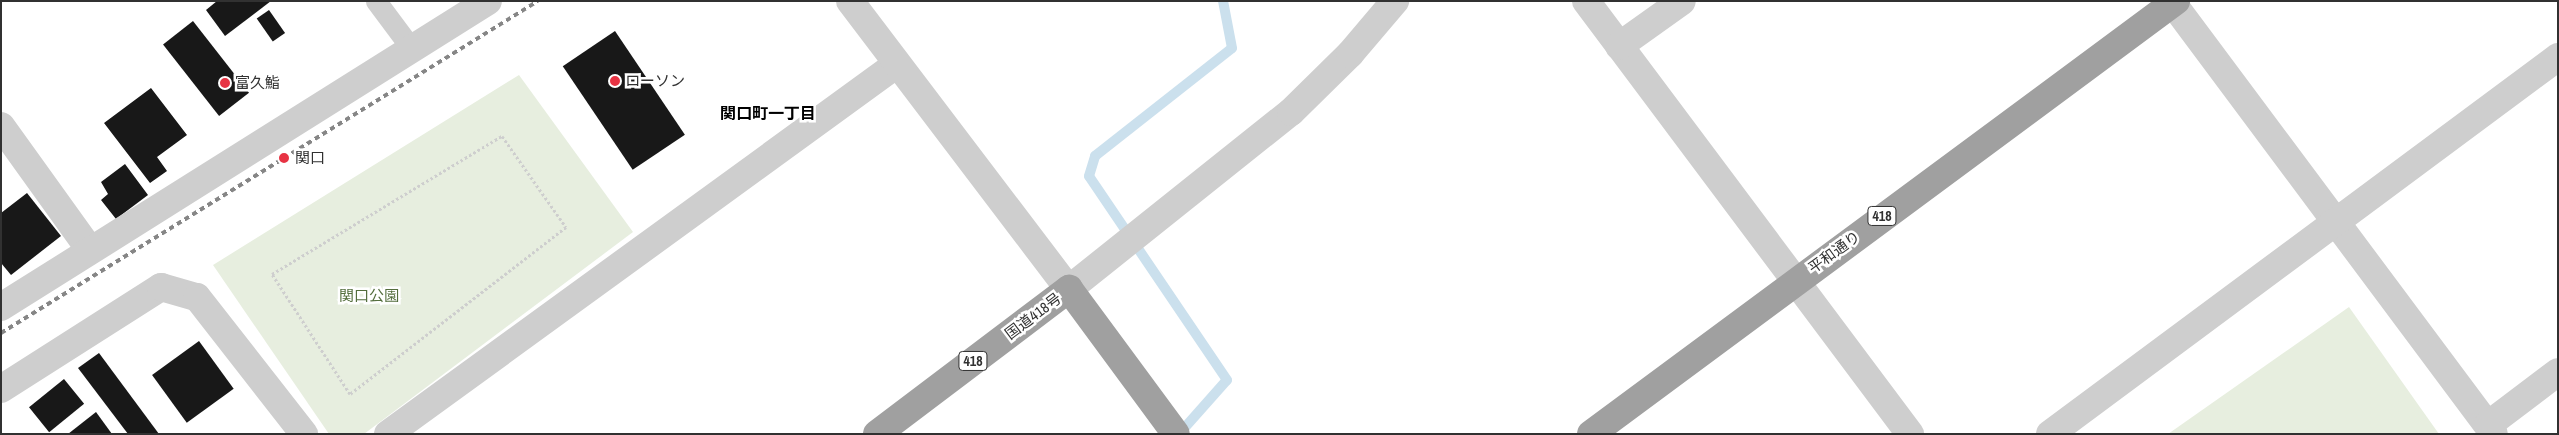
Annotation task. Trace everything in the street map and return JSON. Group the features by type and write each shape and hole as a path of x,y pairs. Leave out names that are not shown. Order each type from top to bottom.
{"highway":[{"name":"平和通り","path":"1590,434 2173,2"},
{"name":"国道418号","path":"877,434 1069,289 1176,434"}],"street":[{"path":"1,307 90,250 172,202 411,48 488,1"},
{"path":"850,1 1069,289 1291,112 1350,54 1395,1"},
{"path":"1586,1 1910,434"},
{"path":"1619,46 1682,1"},
{"path":"2173,2 2491,429 2558,372"},
{"path":"2050,434 2558,57"},
{"path":"388,434 897,64"},
{"path":"1,126 90,250"},
{"path":"1,389 161,287 197,297 304,434"}],"lane":[{"path":"376,1 411,48"}],"path":[{"path":"502,136 566,227 350,394 272,274 502,136"}],"green space":[{"name":"関口公園","path":"519,75 633,232 364,434 329,434 213,265"},
{"path":"2349,307 2439,434 2168,434"}],"building":[{"path":"217,1 271,1 225,36 206,10"},
{"path":"269,10 285,33 273,42 257,19"},
{"path":"193,21 249,93 219,116 163,44"},
{"path":"615,31 685,135 633,170 563,66"},
{"path":"151,88 187,135 157,157 167,171 150,183 104,123"},
{"path":"125,164 148,195 116,219 101,200 108,194 101,182"},
{"path":"27,193 61,236 11,275 1,263 1,213"},
{"path":"199,341 234,389 187,423 152,375"},
{"path":"99,353 159,434 128,434 78,368"},
{"path":"64,379 84,404 49,432 29,407"},
{"path":"96,412 112,434 68,434"}],"waterway":[{"path":"1179,434 1227,380 1089,176 1095,156 1232,48 1223,1"}],"railway":[{"path":"1,333 538,1"}],"place":[{"name":"ローソン","path":"615,81"},
{"name":"富久鮨","path":"225,83"},
{"name":"関口","path":"284,158"}],"district":[{"name":"関口町一丁目","path":"768,113"}]}
